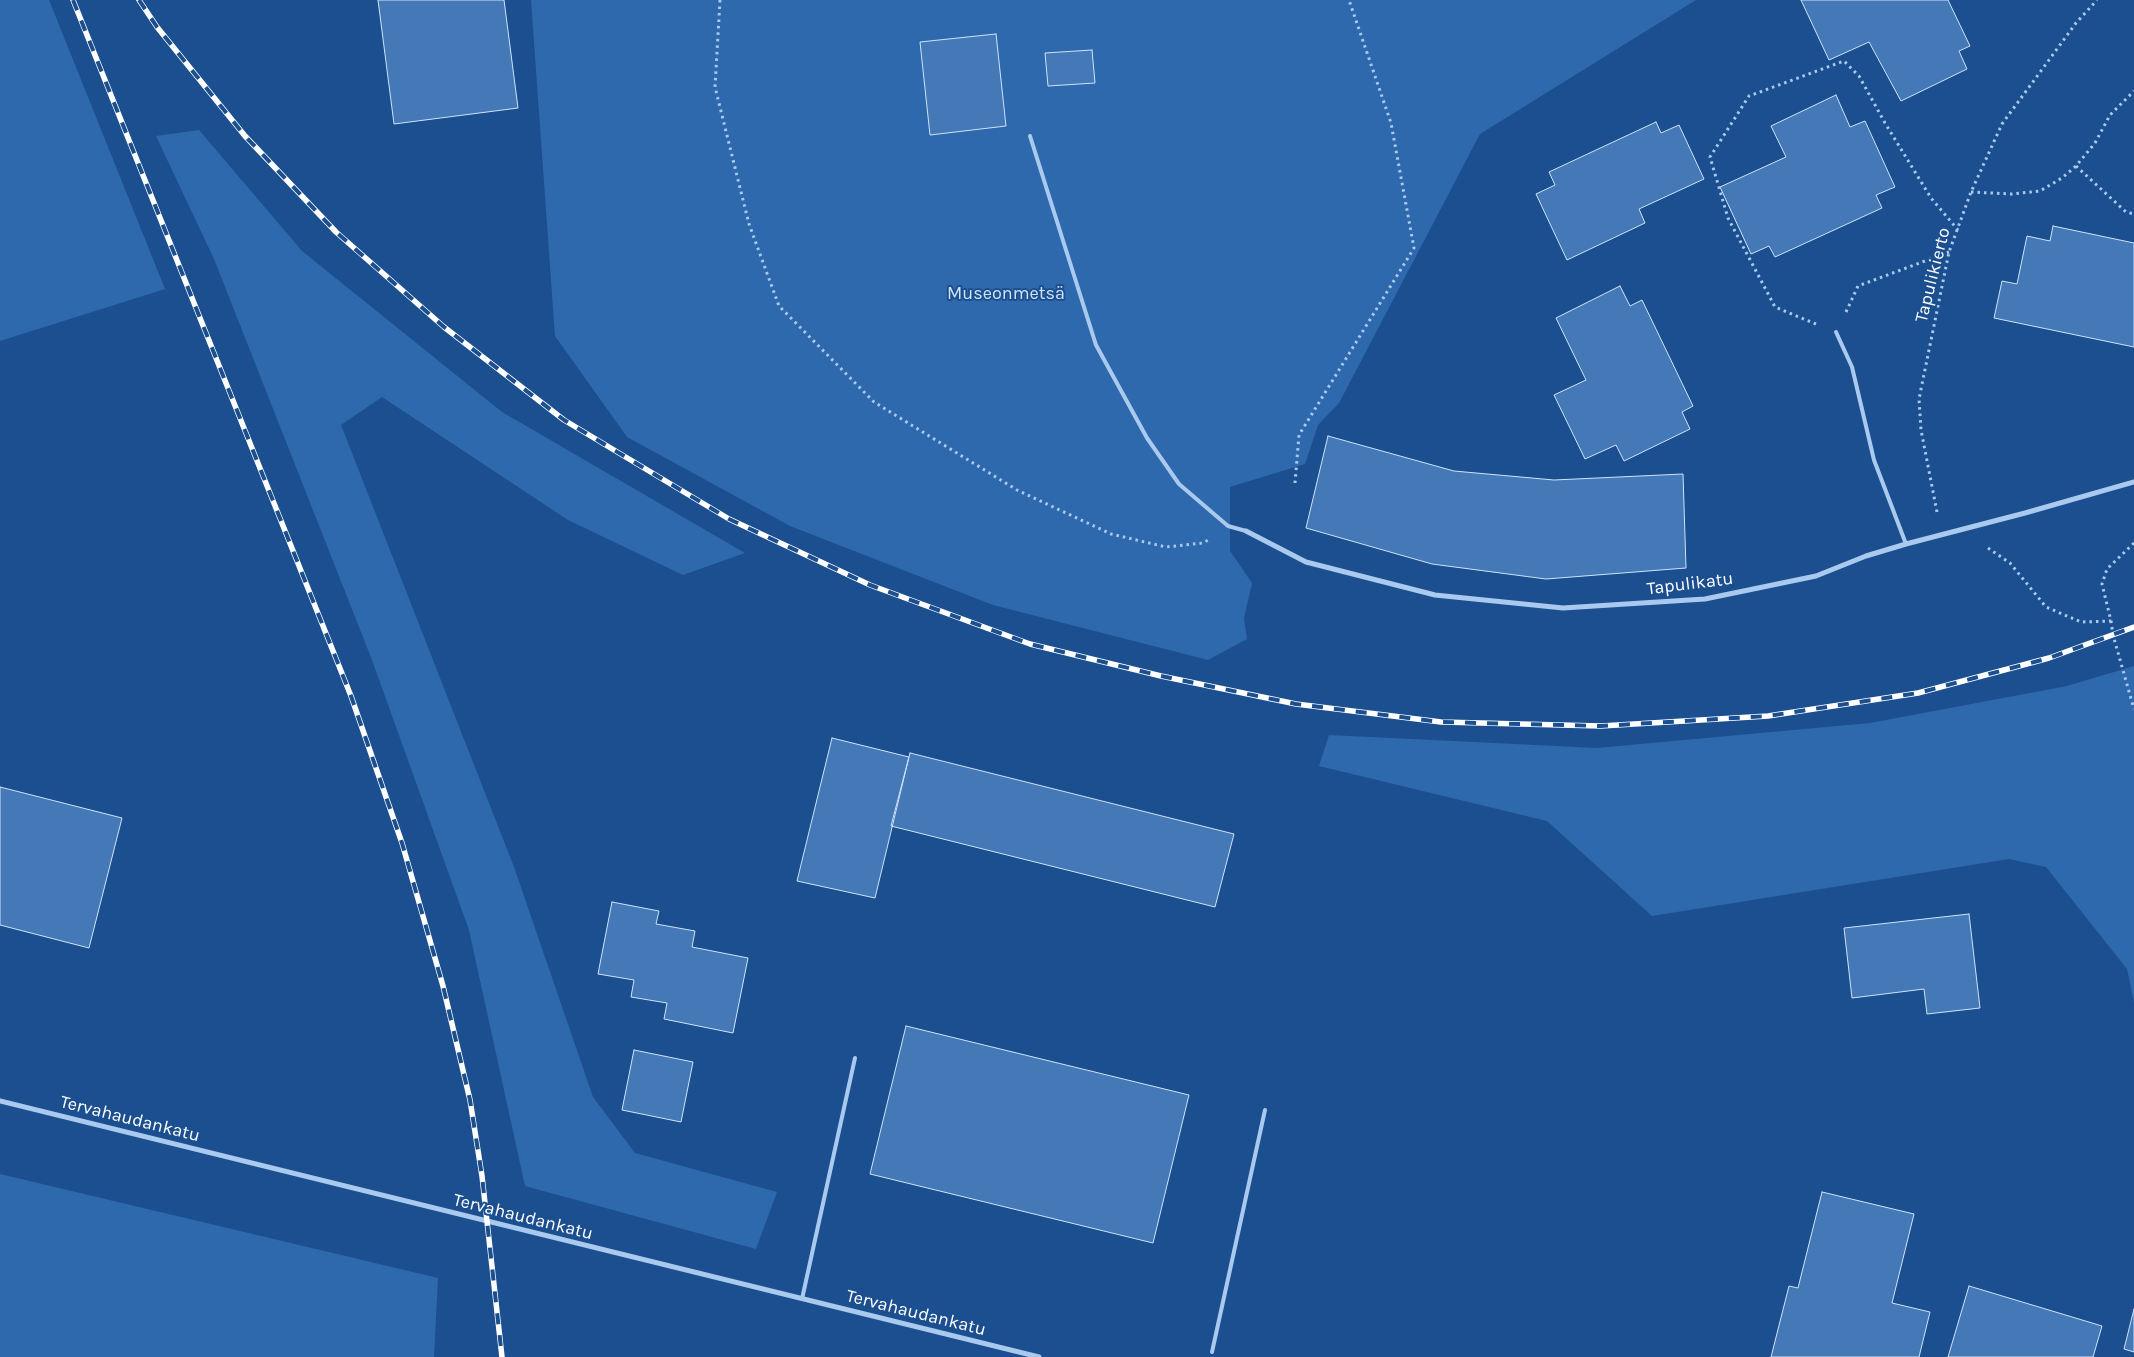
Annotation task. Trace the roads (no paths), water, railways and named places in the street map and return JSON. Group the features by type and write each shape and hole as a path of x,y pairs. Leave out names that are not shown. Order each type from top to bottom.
{"street":[{"name":"Tapulikatu","path":"1246,531 1306,562 1435,595 1564,608 1704,599 1816,576 1866,556 1906,544 2025,514 2134,482"},
{"name":"Tervahaudankatu","path":"0,1101 1039,1357"}],"lane":[{"path":"1030,136 1096,345 1147,438 1180,484 1228,526 1246,531"},
{"path":"1836,332 1852,367 1874,460 1906,544"},
{"path":"802,1299 839,1123 855,1058"},
{"path":"1212,1352 1265,1110"}],"railway":[{"path":"73,0 351,696 402,843 443,986 470,1100 482,1176 502,1357"},
{"path":"139,0 157,27 245,136 336,232 444,327 564,420 729,519 870,585 1030,644 1161,676 1296,704 1441,722 1601,726 1768,716 1918,693 2049,658 2134,627"}],"park label":[{"name":"Museonmetsä","path":"1006,294"}]}
